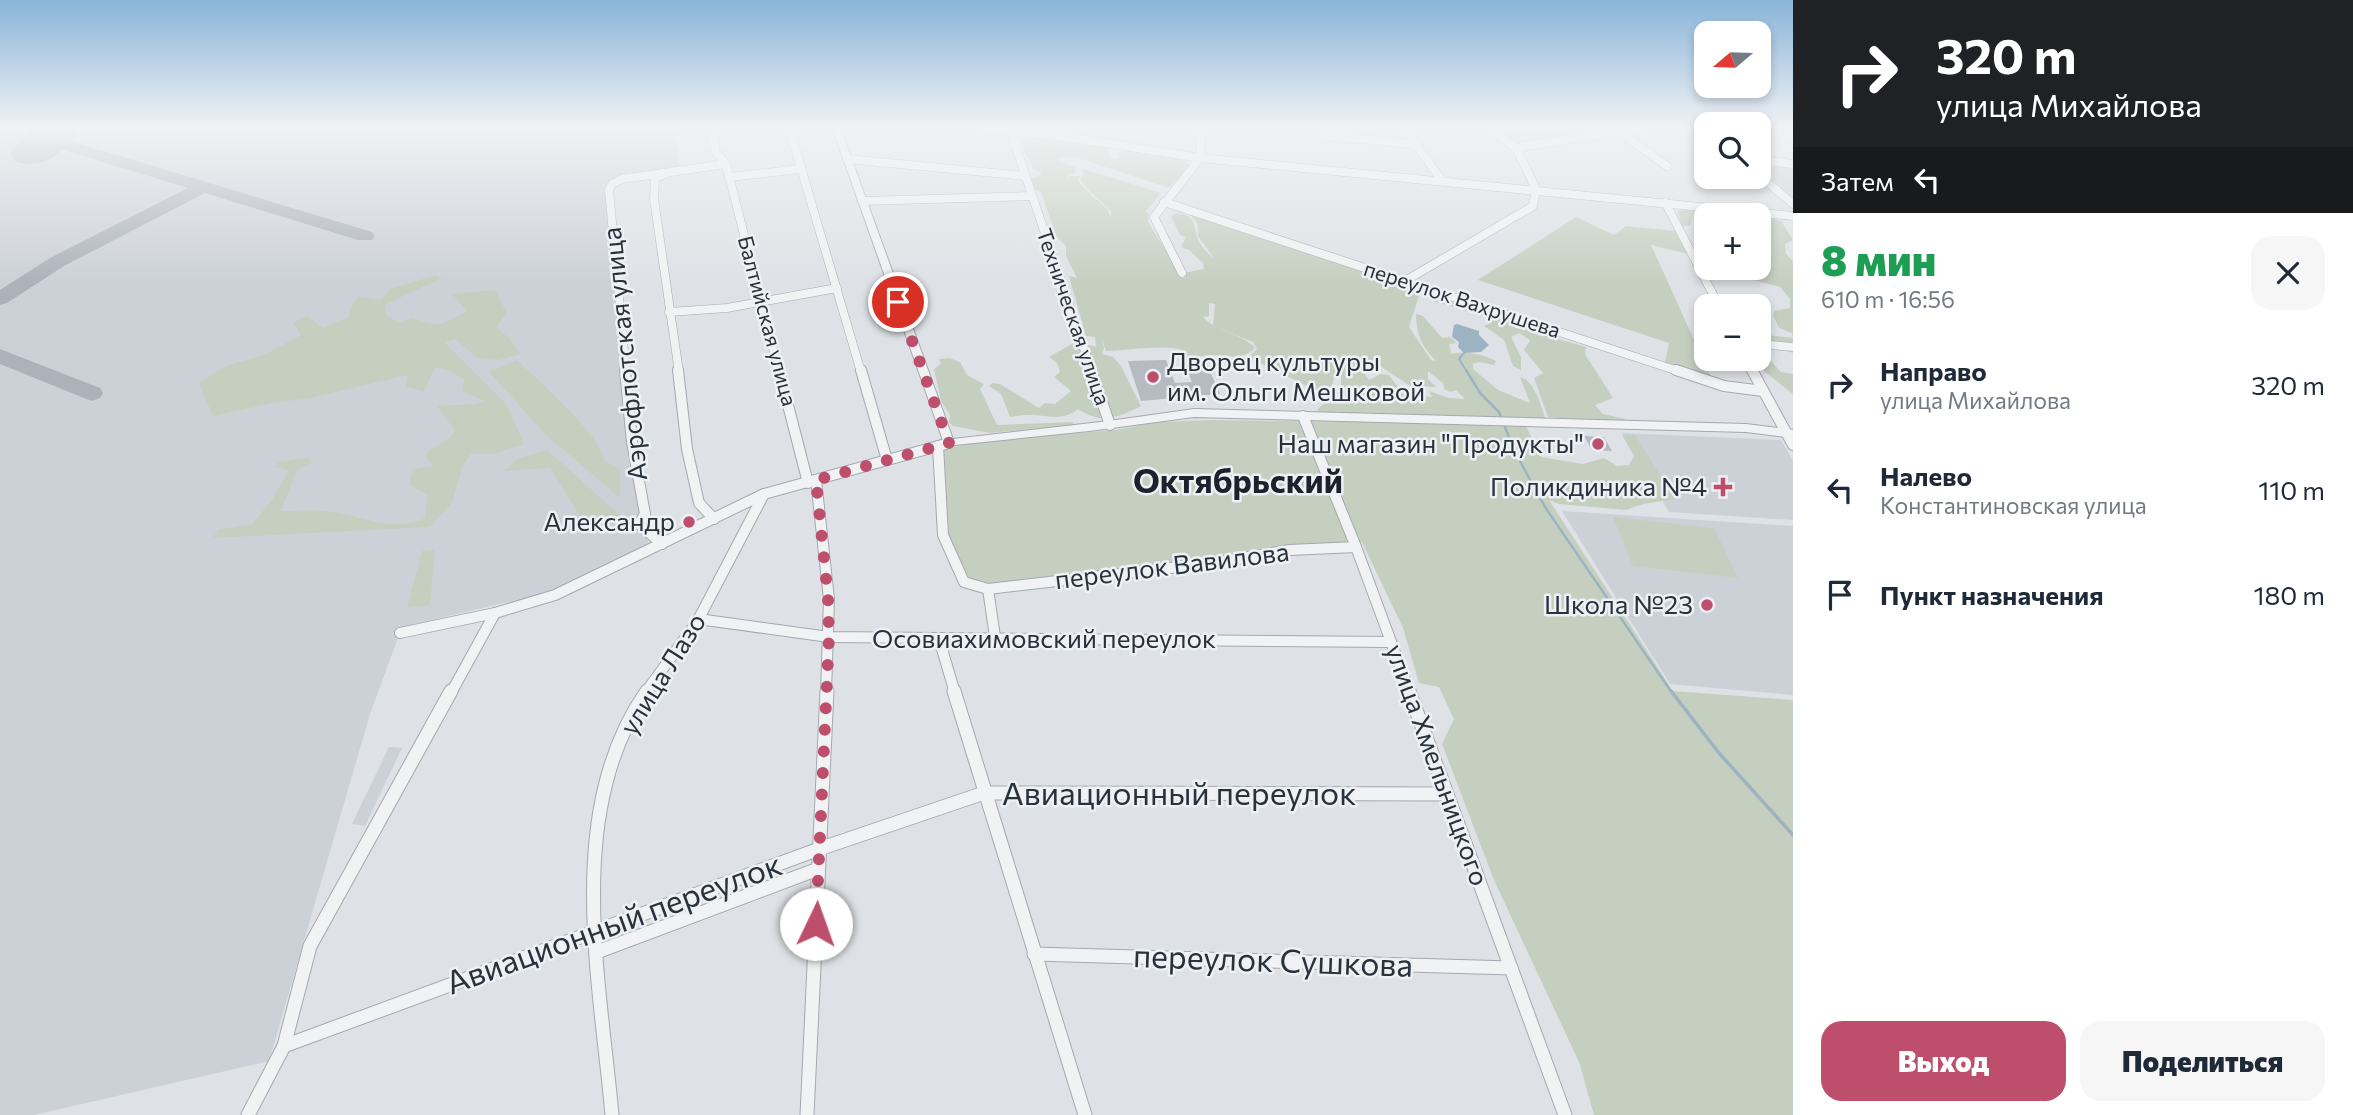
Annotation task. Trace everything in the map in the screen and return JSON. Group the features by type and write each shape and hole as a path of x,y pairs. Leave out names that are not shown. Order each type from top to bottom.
{"street":[{"name":"Аэрофлотская улица","path":"622,179 612,184 608,195 632,442 645,514 639,524 662,544"},
{"path":"655,179 656,230 661,248 687,449 699,503 713,519"},
{"name":"Балтийская улица","path":"730,179 812,482 828,598 829,637 807,1115"},
{"path":"804,179 887,460"},
{"path":"855,179 943,445 943,535 964,582 988,589 995,637"},
{"name":"Техническая улица","path":"1026,179 1110,425"},
{"path":"1182,273 1154,217 1183,179"},
{"path":"1421,179 1793,216"},
{"path":"1405,281 1527,211 1535,202 1536,189 1531,179"},
{"path":"1771,185 1793,204"},
{"path":"862,201 1032,196"},
{"name":"переулок Вахрушева","path":"1164,202 1724,386 1763,391"},
{"path":"1665,202 1713,294"},
{"path":"669,312 762,303 837,289"},
{"path":"1771,345 1793,347"},
{"path":"1752,371 1790,434 1793,445"},
{"path":"400,633 495,613 555,595 764,494 943,445 994,435 1110,425 1157,416 1194,413 1746,428 1790,434"},
{"name":"улица Хмельницкого","path":"1303,416 1356,547 1565,1115"},
{"name":"улица Лазо","path":"612,1115 593,933 597,832 608,771 631,716 698,620 764,494"},
{"name":"переулок Вавилова","path":"988,589 1214,564 1290,550 1356,547"},
{"path":"248,1115 284,1046 310,946 495,613"},
{"name":"Осовиахимовский переулок","path":"698,620 829,637 1391,642"},
{"path":"940,639 984,793 1085,1115"},
{"name":"Авиационный переулок","path":"284,1046 819,849 984,793 1447,794"},
{"name":"Авиационный переулок","path":"597,952 818,869"},
{"name":"переулок Сушкова","path":"1034,954 1511,968"}],"shaded area":[{"path":"0,179 631,179 609,184 640,511 637,526 651,545 555,591 402,627 370,714 269,1061 34,1115 0,1115"},
{"path":"1771,179 1793,179 1793,199 1771,182"},
{"name":"Поликдиника №4","path":"1622,433 1781,440 1793,461 1793,520 1669,512"},
{"name":"Школа №23","path":"1562,511 1793,526 1793,695 1670,684"},
{"path":"389,747 402,748 365,826 352,824"}],"green space":[{"path":"1068,179 1068,182 1068,179 1078,179 1109,211 1111,217 1111,211 1081,179 1116,179 1161,193 1146,211 1149,214 1148,222 1183,278 1186,277 1184,273 1204,269 1203,263 1189,250 1181,247 1186,237 1180,235 1171,216 1177,213 1190,218 1200,243 1214,258 1198,236 1198,224 1187,211 1421,289 1409,327 1431,360 1436,361 1421,340 1416,314 1423,316 1442,338 1450,337 1457,343 1449,344 1451,354 1474,354 1496,361 1494,365 1479,362 1473,364 1473,369 1498,390 1530,403 1520,377 1530,383 1546,420 1323,414 1317,411 1341,388 1341,376 1337,371 1341,366 1336,370 1329,397 1248,357 1257,349 1253,342 1220,329 1243,339 1255,348 1240,356 1209,355 1185,358 1181,350 1174,348 1106,351 1101,337 1104,348 1102,354 1113,357 1121,366 1141,406 1124,414 1102,418 1078,409 1060,417 1010,417 1001,394 989,386 992,383 1000,384 1039,408 1045,403 1055,404 1071,391 1054,377 1060,372 1057,363 1049,357 1077,341 1096,347 1095,337 1086,336 1069,276 1077,278 1066,256 1066,246 1056,236 1041,192 1034,189 1031,180","holes":["1209,303 1215,304 1213,325 1203,317 1209,316","1377,364 1415,389 1419,386 1436,387 1428,379 1428,371 1443,383 1444,389 1450,392 1456,390 1465,399 1449,398 1429,391 1432,397 1420,396 1415,399 1404,395 1389,375 1381,374 1369,380 1359,371 1360,368"]},
{"path":"1142,179 1178,179 1169,188"},
{"path":"1694,209 1690,226 1682,226 1678,211"},
{"path":"1576,217 1614,235 1626,226 1676,231 1688,254 1651,245 1694,340 1694,371 1708,371 1711,377 1665,362 1669,343 1478,280"},
{"path":"1771,218 1781,221 1793,240 1785,244 1786,254 1793,261 1793,338 1792,333 1779,328 1773,315 1775,311 1790,308 1790,299 1780,287 1753,280 1771,280"},
{"path":"436,275 442,278 384,305 386,315 400,323 412,317 427,323 440,323 467,311 452,294 495,290 507,313 496,327 510,339 521,354 499,360 477,358 455,339 444,342 507,405 524,444 494,454 471,454 463,465 452,503 430,527 213,538 218,530 252,524 272,500 289,470 275,467 279,462 309,457 312,463 297,470 281,511 326,511 388,524 425,518 427,495 409,484 413,469 433,466 425,455 455,431 437,406 485,401 463,392 464,379 445,369 435,368 424,391 406,387 408,375 310,398 213,416 199,384 223,367 266,354 301,335 293,323 307,316 323,328 349,317 358,296 381,300 390,289"},
{"path":"1424,292 1586,347 1585,354 1613,398 1595,405 1603,414 1625,419 1624,423 1548,417 1534,378 1543,373 1524,350 1530,340 1519,333 1511,337 1521,357 1521,370 1513,366 1504,340 1484,326 1493,319 1433,301"},
{"path":"1771,335 1793,338 1793,353 1771,345"},
{"path":"949,358 960,362 967,375 984,384 980,389 997,425 1073,422 1074,425 990,433 953,426 941,401 934,369 941,364 939,359"},
{"path":"517,360 580,422 592,436 605,461 620,469 620,498 546,435 489,372"},
{"path":"1771,361 1781,372 1793,374 1793,394 1765,372 1771,371"},
{"path":"1210,420 1525,424 1541,457 1583,464 1604,458 1617,466 1629,465 1634,456 1622,435 1635,435 1675,499 1643,504 1626,510 1559,504 1549,500 1673,691 1793,700 1793,1115 1594,1115 1579,1062 1494,880 1442,744 1454,719 1439,687 1419,683 1403,628 1362,542 1284,546 1217,559 987,584 969,579 948,534 942,449 990,440 1115,430 1158,422"},
{"path":"547,450 621,516 609,522 583,521 550,468 504,471 519,458"},
{"path":"1613,517 1714,528 1738,578 1633,566"},
{"path":"435,549 430,605 407,608 422,551"}],"water":[{"path":"1454,325 1479,331 1479,335 1489,345 1481,352 1464,353 1458,347 1459,342 1452,337"}],"building":[{"name":"Дворец культуры им. Ольги Мешковой","path":"1166,360 1175,383 1192,382 1184,363 1206,362 1220,394 1141,401 1128,361"},
{"name":"Наш магазин \"Продукты\"","path":"1584,436 1604,437 1612,451 1592,450"}],"waterway":[{"path":"1464,353 1459,359 1467,372"},
{"path":"1466,370 1480,393 1499,412 1515,452 1545,507 1672,693"},
{"path":"1671,691 1719,753 1793,835"}],"taxiway":[{"path":"178,179 204,187"},
{"path":"0,299 57,262 204,187"},
{"path":"204,187 365,236"},
{"path":"0,356 92,393"}],"place":[{"name":"Дворец культуры им. Ольги Мешковой","path":"1153,377"},
{"name":"Наш магазин \"Продукты\"","path":"1598,444"},
{"name":"Поликдиника №4","path":"1723,487"},
{"name":"Александр","path":"689,522"},
{"name":"Школа №23","path":"1707,605"}],"district":[{"name":"Октябрьский","path":"1238,481"}],"route":[{"path":"816,924 829,637 828,598 816,480 949,443 898,302"}]}
